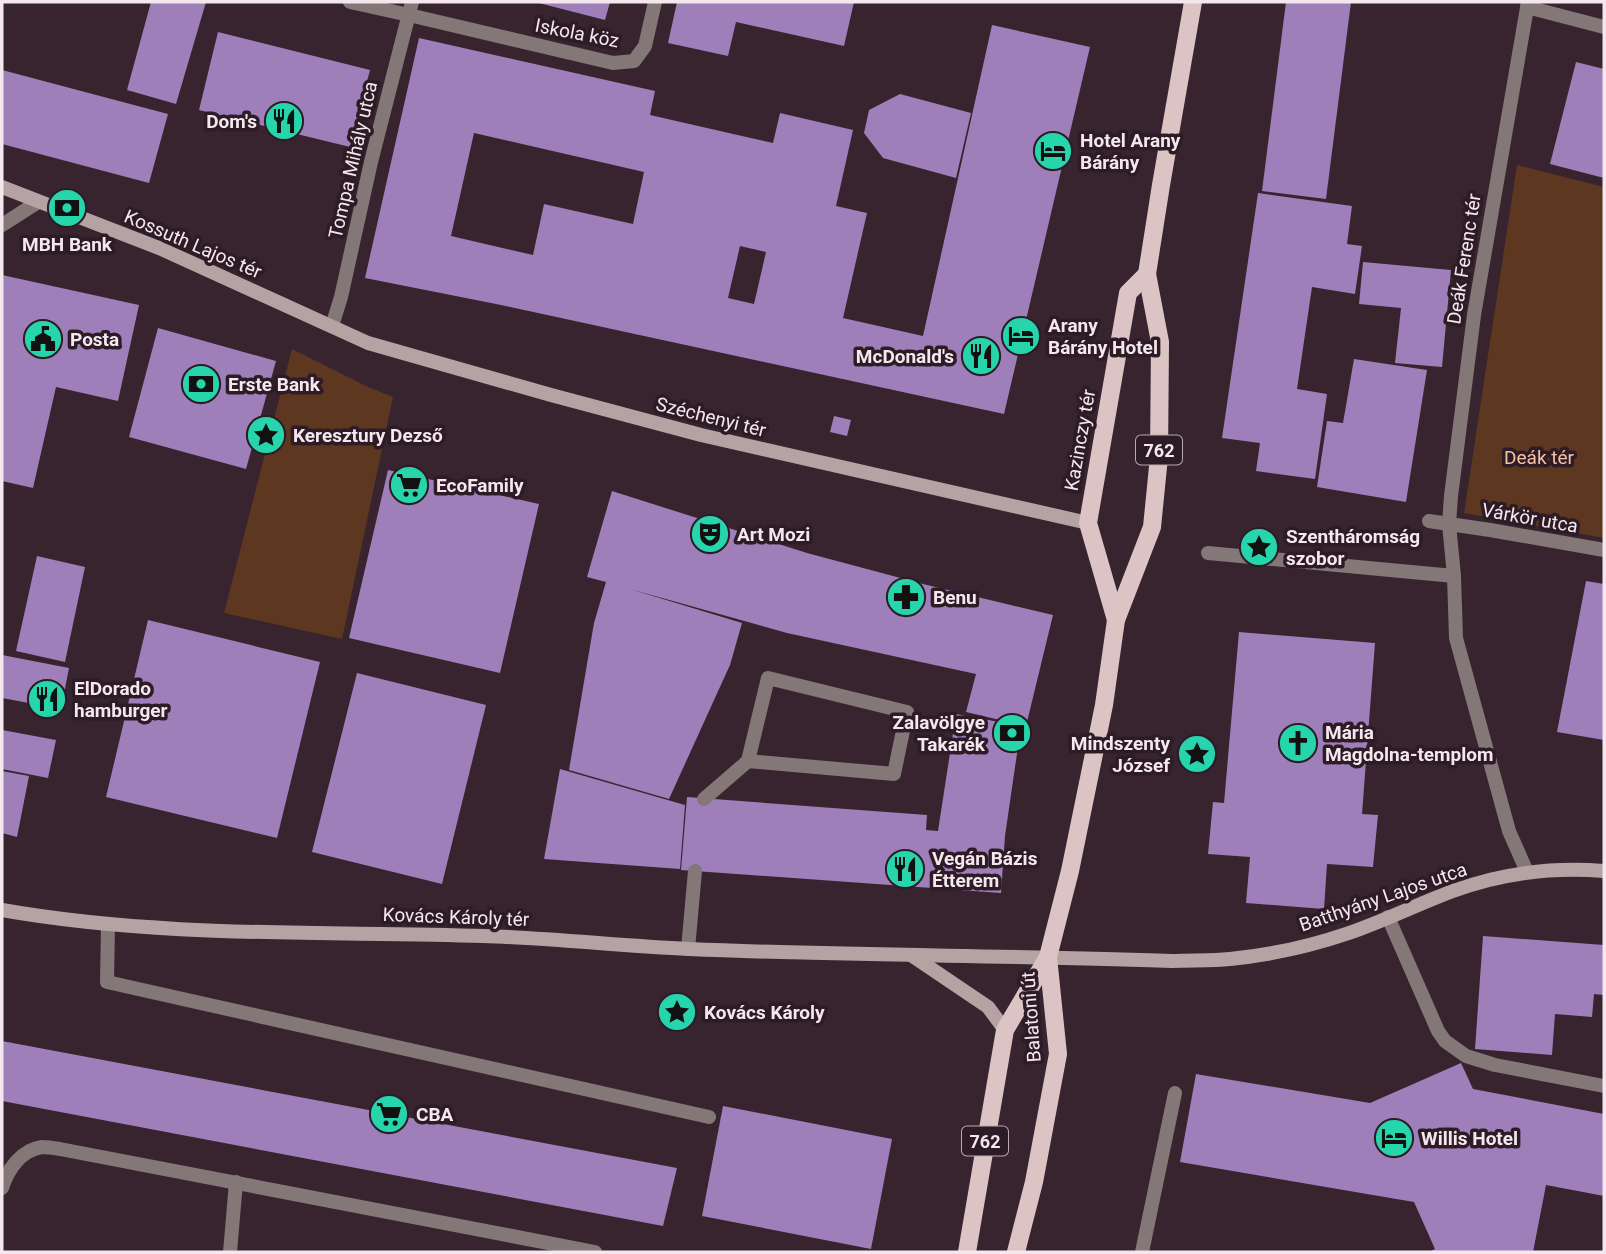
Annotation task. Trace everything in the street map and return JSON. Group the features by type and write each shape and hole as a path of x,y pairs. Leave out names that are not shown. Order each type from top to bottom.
{"main road":[{"name":"Kazinczy tér","path":"1048,957 1070,871 1104,705 1116,620 1152,527 1159,457 1160,342 1147,274 1193,2"},
{"name":"Kazinczy tér","path":"1116,620 1088,523 1128,293 1147,274"},
{"name":"Balatoni út","path":"967,1252 1005,1030 1048,957"},
{"name":"Balatoni út","path":"1016,1252 1034,1182 1058,1054 1048,957"}],"street":[{"name":"Iskola köz","path":"350,2 410,9 613,63 634,61 645,46 655,2"},
{"path":"1527,5 1604,27"},
{"name":"Deák Ferenc tér","path":"1527,5 1474,315 1449,524 1456,638 1509,831 1527,872"},
{"name":"Tompa Mihály utca","path":"332,326 410,9"},
{"name":"Kossuth Lajos tér","path":"2,187 159,248 332,326"},
{"path":"2,225 38,202"},
{"name":"Széchenyi tér","path":"332,326 368,343 701,435 1088,523"},
{"path":"1429,521 1449,524"},
{"name":"Várkör utca","path":"1449,524 1604,550"},
{"path":"1208,553 1454,576"},
{"path":"704,799 748,761 768,678 906,717 894,774 748,761"},
{"name":"Batthyány Lajos utca","path":"1048,957 1172,961 1230,959 1306,945 1350,933 1454,891 1499,877 1527,872 1580,869 1604,871"},
{"path":"688,949 695,871"},
{"name":"Kovács Károly tér","path":"2,910 108,925 198,930 485,936 688,949 1048,957"},
{"path":"1388,917 1438,1031 1453,1048 1466,1056 1495,1065 1604,1086"},
{"path":"108,925 107,982 709,1117"},
{"path":"910,954 988,1007 1005,1030"},
{"path":"1142,1252 1175,1093"},
{"path":"2,1188 12,1167 23,1154 42,1147 236,1182 564,1250 595,1252"},
{"path":"230,1252 236,1182"}],"green space":[{"name":"Deák tér","path":"1517,165 1604,187 1604,538 1464,513"},
{"path":"292,349 393,397 342,639 224,613"}],"building":[{"path":"151,2 206,2 176,104 127,90"},
{"path":"535,2 610,2 605,20"},
{"path":"677,2 854,2 844,46 736,22 728,56 668,43"},
{"path":"1286,2 1351,2 1326,199 1262,191"},
{"path":"992,25 1090,47 1004,414 365,278 419,38 655,91 650,115 773,143 780,113 853,130 836,206 867,213 843,318 923,336","holes":["474,133 644,172 633,224 544,204 533,255 451,236","740,246 766,252 754,304 728,298"]},
{"path":"218,32 370,70 350,147 199,110"},
{"path":"1576,62 1604,69 1604,178 1550,164"},
{"path":"2,70 168,114 149,183 2,144"},
{"path":"900,94 971,113 956,178 883,158 864,133 869,110"},
{"path":"1258,193 1352,206 1347,244 1362,246 1355,294 1312,287 1297,389 1327,394 1315,479 1256,471 1260,443 1222,438"},
{"path":"1363,262 1451,270 1442,367 1395,363 1401,308 1359,304"},
{"path":"2,275 139,305 118,401 56,387 33,488 2,481"},
{"path":"158,328 276,361 246,469 129,437"},
{"path":"1354,359 1427,370 1406,502 1317,487 1327,421 1343,423"},
{"path":"834,416 851,420 847,436 830,432"},
{"path":"388,470 539,504 500,673 349,638"},
{"path":"612,491 807,553 1053,615 1026,726 966,712 976,674 787,633 630,589 742,623 730,665 669,799 569,770 594,623 606,582 587,577"},
{"path":"37,556 85,567 65,662 16,651"},
{"path":"1586,581 1604,584 1604,740 1557,732"},
{"path":"148,620 320,662 277,838 106,797"},
{"name":"Mária Magdolna-templom","path":"1239,632 1375,643 1362,814 1378,815 1373,867 1327,864 1324,909 1246,903 1250,857 1208,854 1213,802 1224,803"},
{"path":"2,655 69,668 61,709 2,698"},
{"path":"357,673 486,705 442,884 312,852"},
{"path":"956,714 1021,726 1005,836 1001,893 681,870 687,797 927,815 926,830 938,831"},
{"path":"2,730 56,740 48,778 2,769"},
{"path":"560,769 685,805 680,869 544,859"},
{"path":"2,771 29,776 17,837 2,833"},
{"path":"1483,936 1604,945 1604,995 1594,994 1592,1017 1555,1014 1552,1055 1475,1049"},
{"path":"2,1041 677,1168 663,1226 2,1101"},
{"name":"Willis Hotel","path":"1461,1063 1473,1089 1604,1114 1604,1196 1546,1185 1533,1252 1429,1252 1435,1249 1414,1202 1180,1162 1196,1074 1370,1103"},
{"path":"723,1106 892,1139 871,1249 702,1216"}],"place":[{"name":"Dom's","path":"284,121"},
{"name":"Hotel Arany Bárány","path":"1053,151"},
{"name":"MBH Bank","path":"67,208"},
{"name":"Arany Bárány Hotel","path":"1021,336"},
{"name":"Posta","path":"43,339"},
{"name":"McDonald's","path":"981,356"},
{"name":"Erste Bank","path":"201,384"},
{"name":"Keresztury Dezső","path":"266,435"},
{"name":"EcoFamily","path":"409,485"},
{"name":"Art Mozi","path":"710,534"},
{"name":"Szentháromság szobor","path":"1259,547"},
{"name":"Benu","path":"906,597"},
{"name":"ElDorado hamburger","path":"47,699"},
{"name":"Zalavölgye Takarék","path":"1012,733"},
{"name":"Mária Magdolna-templom","path":"1298,743"},
{"name":"Mindszenty József","path":"1197,754"},
{"name":"Vegán Bázis Étterem","path":"905,869"},
{"name":"Kovács Károly","path":"677,1012"},
{"name":"CBA","path":"389,1114"},
{"name":"Willis Hotel","path":"1394,1138"}]}
